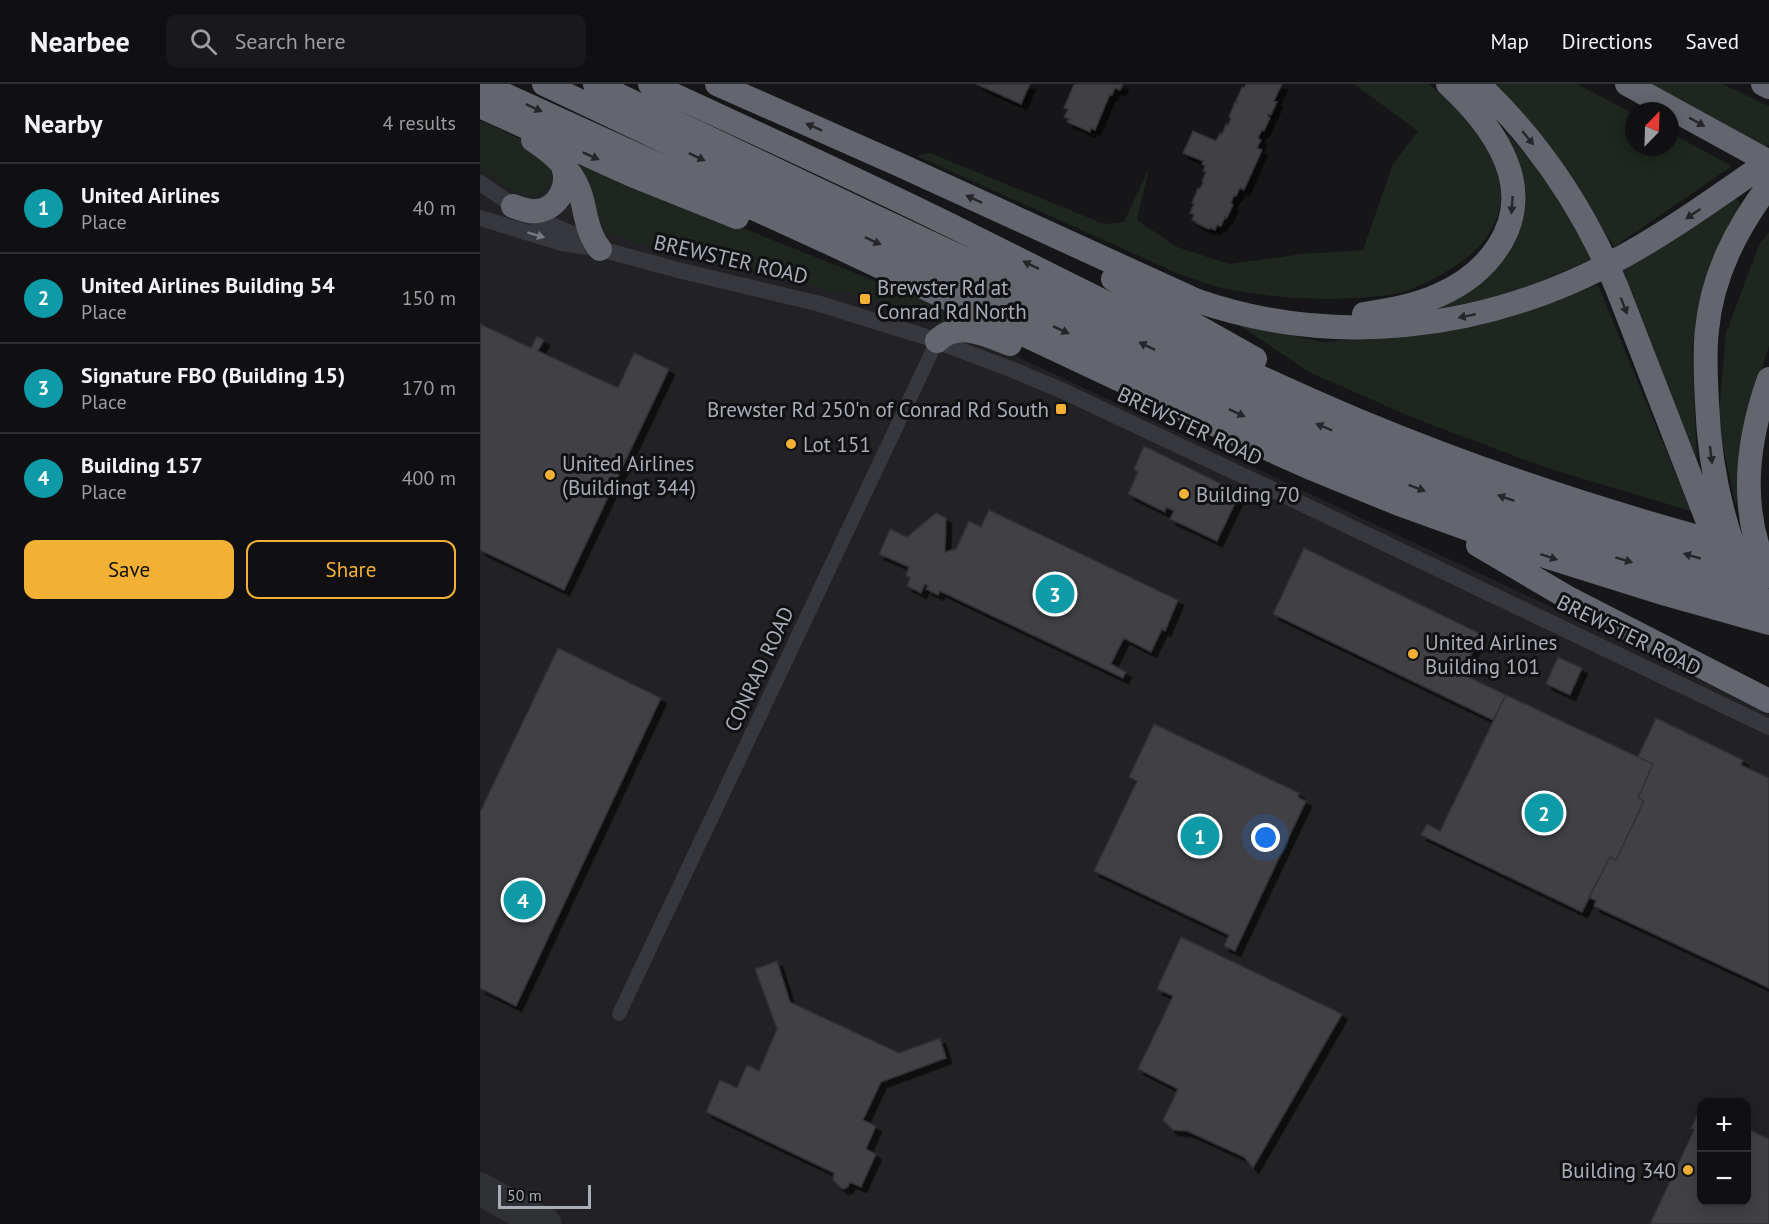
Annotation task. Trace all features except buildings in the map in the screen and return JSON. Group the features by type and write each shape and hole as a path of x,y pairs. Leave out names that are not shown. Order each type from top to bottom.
{"highway":[{"path":"481,84 832,244 1271,451 1432,516 1532,552 1655,591 1769,623"},
{"path":"525,84 645,132"},
{"path":"544,84 1298,441 1502,521 1696,582 1769,601"},
{"path":"595,84 1208,375 1330,430 1541,510 1673,551 1769,575"},
{"path":"618,84 916,220 976,238"},
{"path":"650,84 880,191 1234,366 1388,433 1487,471 1644,523 1769,556"},
{"path":"717,84 1185,296 1247,315 1288,323 1329,327 1408,325 1454,319 1498,309 1569,284 1648,242 1769,161 1627,84"},
{"path":"1247,315 1276,318 1322,318 1397,309 1430,299 1449,290 1476,273 1492,257 1503,240 1512,213 1513,193 1510,171 1490,132 1448,84"},
{"path":"1478,84 1497,102 1533,144 1566,190 1589,228 1709,502 1769,618"},
{"path":"1763,84 1769,87"},
{"path":"480,106 638,178 697,202 775,232 832,244"},
{"path":"480,106 545,149 576,182 590,230 600,249"},
{"path":"513,206 531,211 550,207 564,187 563,167"},
{"path":"1766,198 1731,244 1713,294 1706,344 1707,417 1712,464 1709,502 1714,540 1746,599 1769,628"},
{"path":"1027,223 1054,247 1388,433"},
{"path":"937,341 945,334 957,330 978,332 1115,389 1158,398"},
{"path":"1769,379 1756,420 1750,452 1748,485 1756,540 1769,575"},
{"path":"1750,510 1750,487 1754,465 1769,430"},
{"path":"1356,486 1483,547 1570,600 1769,701"},
{"path":"1644,523 1678,522 1769,541"},
{"path":"1696,582 1734,599 1769,609"},
{"path":"1708,670 1769,694"}],"street":[{"name":"BREWSTER ROAD","path":"480,183 536,219 568,232 600,249"},
{"name":"BREWSTER ROAD","path":"480,218 562,243 600,249 811,301 937,341 1013,370 1064,391 1769,727"},
{"name":"CONRAD ROAD","path":"618,1014 937,341"}],"shaded area":[{"path":"1354,84 1429,84 1476,127 1496,163 1500,181 1501,199 1497,216 1490,232 1478,248 1435,278 1397,293 1369,297 1316,299 1263,295 1214,286 1179,274 917,156 930,153 1104,224 1124,222 1149,168 1137,220 1177,247 1229,264 1302,254 1363,250 1393,164 1418,131"},
{"path":"1491,84 1577,84 1625,109 1625,156 1679,156 1679,138 1732,166 1614,247 1551,147"},
{"path":"1641,84 1722,84 1769,106 1769,145 1763,149 1679,104 1679,102 1675,102"},
{"path":"1493,119 1551,180 1597,257 1510,294 1394,318 1514,238 1526,190"},
{"path":"480,120 522,140 553,170 551,170 551,180 546,188 539,194 530,196 521,194 480,167"},
{"path":"480,122 617,184 814,264 1005,351 1545,604 1769,714 1769,1224 480,1224"},
{"path":"577,162 918,298 967,320 926,321 882,302 847,292 833,292 800,282 703,261 606,232"},
{"path":"1734,197 1741,203 1707,280 1692,349 1697,461 1620,270"},
{"path":"1769,232 1769,346 1744,425 1736,507 1718,423 1726,333 1759,245"},
{"path":"1598,285 1691,511 1547,468 1416,419 1309,372 1236,323 1323,342 1465,328"}],"taxiway":[{"path":"480,1189 545,1224"}],"place":[{"name":"Brewster Rd at Conrad Rd North","path":"865,299"},
{"name":"Brewster Rd 250'n of Conrad Rd South","path":"1061,409"},
{"name":"Lot 151","path":"791,444"},
{"name":"United Airlines (Buildingt 344)","path":"550,475"},
{"name":"Building 70","path":"1184,494"},
{"name":"Signature FBO (Building 15)","path":"1055,594"},
{"name":"United Airlines Building 101","path":"1413,654"},
{"name":"United Airlines Building 54","path":"1544,813"},
{"name":"United Airlines","path":"1200,836"},
{"name":"Building 157","path":"523,900"},
{"name":"Building 340","path":"1688,1170"}]}
